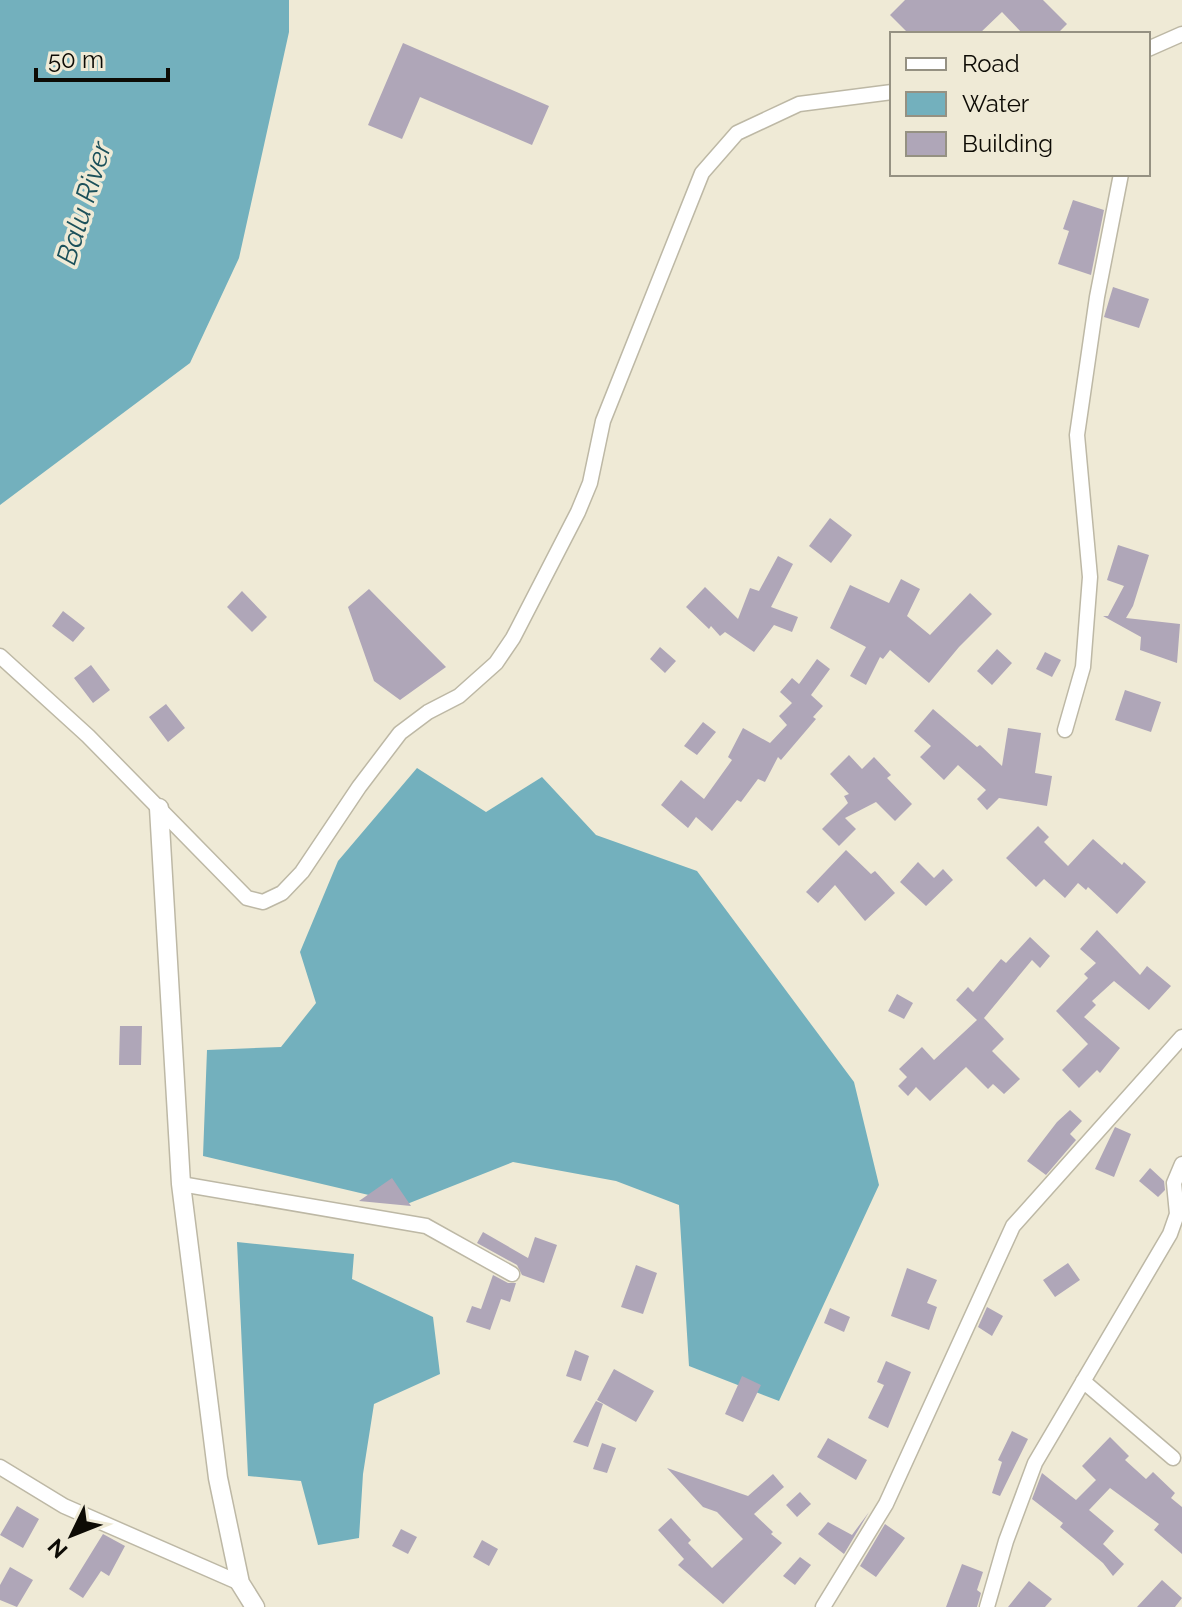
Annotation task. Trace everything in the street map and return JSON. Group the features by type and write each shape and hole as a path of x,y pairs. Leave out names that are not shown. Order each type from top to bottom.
{"street":[{"path":"1150,48 1182,34"},
{"path":"0,656 88,736 247,898 263,902 282,893 302,872 400,733 428,712 459,696 496,663 513,638 590,483 603,421 702,173 737,133 799,104 890,92"},
{"path":"1065,730 1083,667 1090,577 1077,435 1097,297 1121,176"},
{"path":"159,808 181,1184 218,1478 240,1583 255,1607"},
{"path":"823,1607 886,1504 1013,1226 1182,1037"},
{"path":"987,1607 1006,1541 1035,1463 1170,1234 1177,1214 1174,1183 1182,1164"},
{"path":"181,1184 426,1226 512,1274"},
{"path":"1083,1381 1173,1458"},
{"path":"0,1467 64,1506 240,1583"}],"water":[{"name":"Balu River","path":"0,0 289,0 289,32 239,258 190,363 0,505"},
{"path":"417,768 486,812 542,777 596,835 697,871 854,1082 879,1185 779,1401 689,1366 679,1205 616,1181 513,1162 407,1204 203,1156 207,1050 281,1047 316,1003 300,952 338,861"},
{"path":"237,1242 354,1254 352,1279 433,1317 440,1374 374,1404 363,1474 359,1538 318,1545 301,1481 248,1476"}],"building":[{"path":"905,0 1043,0 1067,24 1059,32 1021,32 1002,12 981,32 907,32 890,15"},
{"path":"403,43 549,106 532,145 420,97 402,139 368,125"},
{"path":"1073,200 1104,210 1091,275 1058,264 1069,231 1063,229"},
{"path":"1113,287 1149,299 1139,328 1104,317"},
{"path":"830,518 852,535 831,563 809,546"},
{"path":"1118,545 1149,555 1133,606 1126,618 1180,624 1177,663 1140,650 1141,637 1103,616 1108,616 1124,586 1107,580"},
{"path":"778,556 793,564 771,607 798,617 792,632 774,625 754,652 725,632 720,636 711,626 709,629 686,607 705,587 738,619 750,588 759,591"},
{"path":"901,579 920,589 907,616 930,635 970,593 992,614 929,683 890,650 883,659 880,657 866,685 850,676 866,647 830,628 850,585 889,603"},
{"path":"369,589 446,667 400,700 374,681 348,607"},
{"path":"242,591 267,617 252,632 227,607"},
{"path":"63,611 85,628 73,642 52,626"},
{"path":"660,647 676,661 665,673 650,659"},
{"path":"997,649 1012,663 992,685 977,671"},
{"path":"1045,652 1061,660 1052,677 1036,669"},
{"path":"817,659 830,669 811,695 823,706 813,717 816,719 781,760 778,757 765,782 758,779 741,802 737,800 712,831 696,817 688,828 661,805 681,780 704,799 732,760 728,757 743,728 770,743 787,725 779,716 792,703 780,692 792,678 799,684"},
{"path":"91,665 110,690 93,703 74,678"},
{"path":"1125,690 1161,702 1151,732 1115,720"},
{"path":"166,704 185,728 168,742 149,717"},
{"path":"933,709 1002,766 1008,728 1041,733 1035,773 1052,776 1047,806 999,798 987,810 977,799 986,790 958,765 944,780 920,757 931,746 914,731"},
{"path":"703,722 716,732 697,755 684,746"},
{"path":"849,755 862,769 874,757 891,775 887,778 912,804 895,821 876,802 845,818 856,829 839,846 822,829 848,803 844,796 849,794 830,774"},
{"path":"1038,826 1049,837 1044,842 1068,866 1093,839 1146,882 1117,914 1088,887 1086,890 1078,883 1065,898 1044,879 1036,887 1006,858"},
{"path":"846,850 871,874 875,871 895,893 865,921 835,885 818,903 806,892"},
{"path":"918,862 934,878 943,869 953,880 926,906 900,882"},
{"path":"1097,930 1140,975 1147,966 1171,986 1149,1010 1114,981 1092,1001 1096,1005 1084,1017 1120,1048 1100,1073 1097,1070 1079,1088 1062,1070 1088,1044 1056,1011 1088,978 1084,974 1096,963 1080,949"},
{"path":"1030,937 1050,956 1040,968 1032,960 984,1018 1004,1039 992,1051 1020,1079 1004,1094 993,1084 988,1089 966,1067 930,1101 916,1087 908,1096 898,1086 907,1077 899,1069 922,1047 934,1060 977,1020 956,1000 968,987 973,992 1001,959 1006,963"},
{"path":"897,994 913,1003 904,1019 888,1011"},
{"path":"120,1026 142,1026 141,1065 119,1065"},
{"path":"1070,1110 1082,1121 1070,1134 1076,1140 1046,1175 1027,1161"},
{"path":"1115,1127 1131,1134 1114,1177 1095,1169"},
{"path":"1150,1168 1164,1181 1165,1190 1158,1197 1139,1181"},
{"path":"392,1178 411,1206 359,1201"},
{"path":"483,1232 528,1258 535,1237 557,1245 544,1283 522,1275 517,1265 477,1243"},
{"path":"1068,1263 1080,1280 1055,1297 1043,1280"},
{"path":"636,1265 657,1273 643,1314 621,1307"},
{"path":"907,1268 937,1280 927,1303 937,1307 929,1330 891,1316"},
{"path":"493,1275 508,1283 516,1283 510,1302 501,1299 490,1330 466,1322 472,1306 481,1309"},
{"path":"987,1307 1003,1316 992,1336 978,1327"},
{"path":"830,1308 850,1317 844,1332 824,1323"},
{"path":"575,1350 589,1356 581,1381 566,1376"},
{"path":"886,1361 911,1372 888,1428 868,1418 884,1385 877,1382"},
{"path":"614,1369 654,1391 636,1422 597,1400"},
{"path":"742,1376 761,1385 743,1422 725,1414"},
{"path":"596,1401 603,1404 588,1447 573,1442"},
{"path":"1012,1431 1028,1439 1000,1496 992,1493 1002,1462 998,1460"},
{"path":"1110,1437 1129,1456 1125,1460 1146,1479 1153,1472 1175,1493 1171,1498 1182,1507 1182,1554 1154,1530 1159,1524 1110,1488 1089,1510 1114,1531 1103,1544 1124,1564 1113,1576 1103,1563 1060,1527 1063,1523 1032,1499 1042,1473 1076,1500 1096,1480 1082,1466"},
{"path":"828,1438 867,1460 856,1480 817,1457"},
{"path":"602,1443 616,1448 607,1473 593,1469"},
{"path":"667,1468 748,1496 773,1474 784,1487 754,1514 782,1543 723,1604 678,1565 684,1559 658,1530 671,1518 691,1540 688,1543 712,1568 743,1539 717,1512 703,1507"},
{"path":"800,1492 811,1504 797,1517 786,1505"},
{"path":"17,1506 39,1519 23,1548 0,1535"},
{"path":"869,1512 844,1554 818,1534 828,1522 852,1535"},
{"path":"885,1524 905,1538 876,1577 860,1566"},
{"path":"401,1529 417,1537 408,1554 392,1546"},
{"path":"103,1534 125,1546 109,1576 101,1571 83,1598 69,1589"},
{"path":"482,1540 498,1549 489,1566 473,1557"},
{"path":"800,1557 811,1565 795,1585 783,1576"},
{"path":"962,1564 983,1572 977,1590 981,1593 977,1607 946,1607"},
{"path":"10,1567 33,1580 17,1607 0,1600 0,1585"},
{"path":"1162,1580 1182,1598 1175,1607 1137,1607"},
{"path":"1029,1581 1052,1599 1045,1607 1008,1607"}]}
